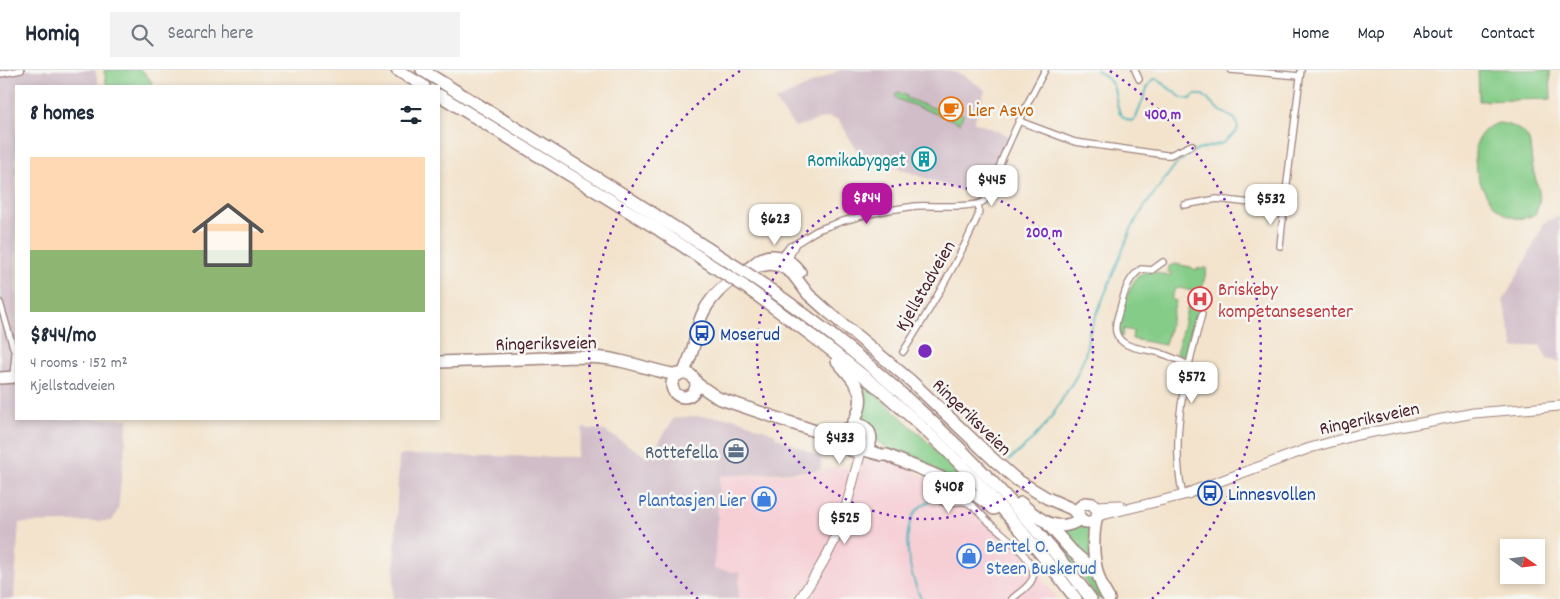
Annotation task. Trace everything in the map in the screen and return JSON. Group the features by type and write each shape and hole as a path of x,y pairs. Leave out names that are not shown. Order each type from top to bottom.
{"highway":[{"path":"397,70 422,85"},
{"path":"422,70 732,264 752,273 820,326 887,379 980,467 1048,544 1091,599"},
{"path":"441,97 656,228 744,286 806,330 910,416 962,467 1030,541 1076,599"},
{"path":"718,398 711,399 691,395 684,397 675,392 685,379 698,324 708,303 724,286 752,273 765,264 783,262"},
{"name":"Ringeriksveien","path":"783,262 808,294 927,395 1003,469 1024,485 1080,513"},
{"path":"806,330 812,341 831,355 859,390 861,406 855,441"},
{"name":"Ringeriksveien","path":"440,362 588,357 619,360 685,379"},
{"path":"0,378 14,377"},
{"path":"685,379 695,390 691,395"},
{"path":"685,379 718,398 821,433 855,441 938,477 984,501 1018,534 1030,541"},
{"path":"980,467 996,477 1023,505 1046,522 1072,551 1097,573"},
{"path":"1046,522 1064,526 1072,524 1088,503 1096,514 1093,551 1097,573 1102,588 1109,599"},
{"path":"1080,513 1084,522 1090,523 1096,514"}],"main road":[{"name":"Ringeriksveien","path":"1096,514 1115,505 1193,491 1315,446 1357,435 1474,413 1560,406"},
{"path":"800,599 836,537 853,476 855,441"}],"street":[{"path":"0,74 21,70"},
{"name":"Kjellstadveien","path":"903,352 924,320 954,264 978,216 978,205 988,195 1019,121 1045,70"},
{"path":"1134,70 1139,78"},
{"path":"1231,70 1300,73 1280,246"},
{"path":"1019,121 1075,142 1166,155 1192,145"},
{"path":"1184,205 1217,199 1284,207"},
{"path":"783,262 795,245 811,233 842,221 878,212 919,206 978,205"},
{"path":"1164,262 1152,270 1141,269 1131,278 1124,292 1116,324 1116,332 1119,338 1129,346 1162,353 1188,365"},
{"path":"0,303 15,356 14,377"},
{"path":"1182,494 1178,461 1182,398 1188,365 1202,314"},
{"path":"938,477 934,488 937,496 946,503 964,502 977,510 1006,536 1032,568 1033,576 1031,581 1012,599"}],"shaded area":[{"path":"0,70 95,70 99,85 15,85 15,420 128,420 118,509 112,521 19,523 14,599 0,599"},
{"path":"840,70 948,70 965,76 985,90 974,122 1010,136 991,192 982,197 977,197 859,154 839,120 828,117 795,127 775,101"},
{"path":"1560,215 1560,362 1547,359 1540,345 1514,348 1503,301 1544,223"},
{"path":"695,416 735,418 775,434 776,437 821,457 821,470 720,476 714,569 740,573 738,599 393,599 399,455 576,457 583,428 605,431 649,458 674,418"},
{"path":"868,456 888,460 974,499 1008,532 1057,599 810,599 798,592 793,599 738,599 739,573 714,569 720,476 815,473 838,466 858,471"}],"green space":[{"path":"104,70 142,70 152,82 151,85 107,85"},
{"path":"1478,70 1550,70 1551,99 1479,101"},
{"path":"898,92 907,96 906,98 947,113 946,115 948,116 962,113 960,123 897,99 895,96"},
{"path":"1499,123 1516,128 1529,140 1532,165 1540,196 1535,214 1519,218 1503,213 1490,200 1481,183 1475,164 1476,146 1484,131"},
{"path":"1175,264 1191,267 1195,270 1207,268 1202,289 1198,288 1197,292 1179,288 1175,289 1171,299 1176,301 1165,345 1132,339 1133,331 1124,329 1122,337 1119,334 1119,328 1131,286 1136,279 1141,274 1147,272 1170,276 1171,273 1168,272 1169,266"},
{"path":"1188,305 1196,309 1201,306 1189,355 1182,358 1177,352"},
{"path":"863,382 928,442 976,490 895,453 877,441 874,433 861,418 859,385"},
{"path":"1036,520 1087,566 1106,599 1099,599"},
{"path":"1080,525 1090,526 1092,564 1057,529"}],"waterway":[{"path":"1009,460 1029,443 1049,421 1077,375 1085,355 1089,333 1132,227 1145,206 1176,164 1194,151 1223,143 1236,132 1238,127 1235,119 1219,110 1203,95 1194,95 1191,99 1182,98 1157,79 1154,79 1148,86 1136,118 1131,121 1125,119 1117,106 1111,82 1097,70"},
{"path":"944,495 954,490"},
{"path":"921,599 916,588 909,560 908,531 912,519 919,508 930,501"}],"place":[{"name":"Lier Asvo","path":"951,109"},
{"name":"Romikabygget","path":"924,159"},
{"name":"Briskeby kompetansesenter","path":"1200,299"},
{"name":"Moserud","path":"702,333"},
{"name":"Rottefella","path":"736,451"},
{"name":"Linnesvollen","path":"1210,493"},
{"name":"Plantasjen Lier","path":"764,499"},
{"name":"Bertel O. Steen Buskerud","path":"969,556"}]}
